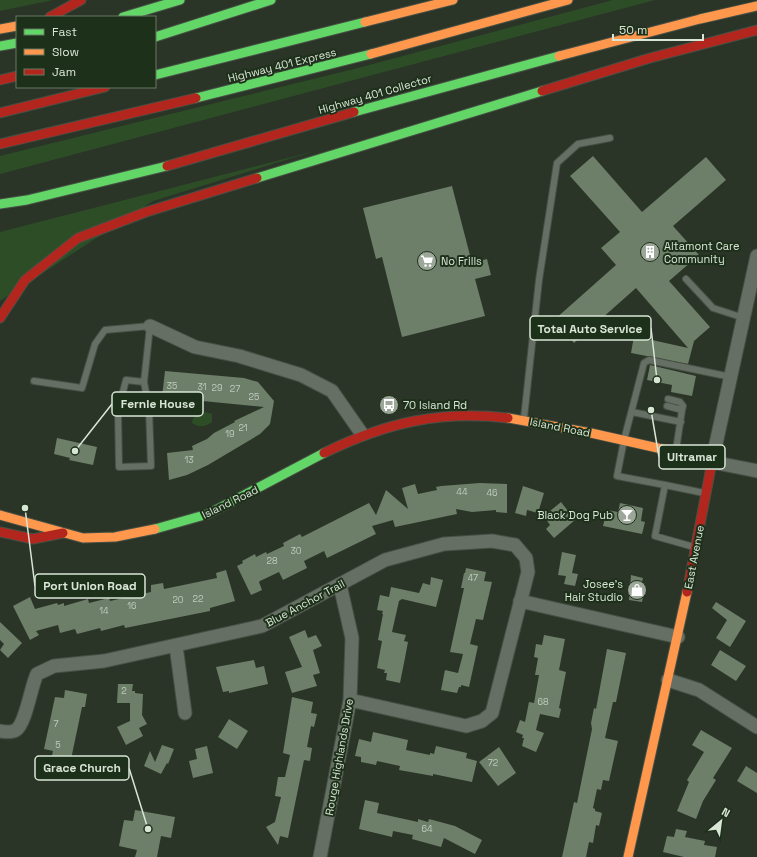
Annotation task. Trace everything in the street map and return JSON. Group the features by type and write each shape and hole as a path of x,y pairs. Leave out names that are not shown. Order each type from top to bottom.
{"main road":[{"path":"52,16 81,0"},
{"path":"126,16 180,0"},
{"path":"156,37 271,0"},
{"name":"Highway 401 Express","path":"156,74 453,0"},
{"name":"Highway 401 Express","path":"0,144 326,67 568,0"},
{"path":"700,19 754,0"},
{"name":"Highway 401 Collector","path":"0,204 27,200 155,169 417,94 700,19 757,6"},
{"path":"0,29 16,26"},
{"path":"0,318 25,280 78,238 146,212 650,58 757,30"},
{"path":"0,46 16,43"},
{"path":"0,80 16,76"},
{"path":"0,113 101,88"},
{"path":"0,214 27,200"},
{"name":"Island Road","path":"0,515 34,523 63,533 89,538 148,532 210,514 307,461 362,434 385,426 420,418 479,415 524,420 624,440 712,462"},
{"name":"East Avenue","path":"628,857 678,637 712,462"},
{"name":"Island Road","path":"0,532 33,539 63,533"}],"street":[{"name":"East Avenue","path":"712,462 757,256"},
{"path":"150,326 196,347 239,356 301,374 332,391 362,434"},
{"name":"Island Road","path":"712,462 757,471"},
{"name":"Blue Anchor Trail","path":"0,731 11,732 17,729 21,724 37,674 54,666 104,661 262,626 385,560 444,544 492,541 515,545 526,558 528,572 492,713 482,721 466,726 350,700"},
{"name":"Rouge Highlands Drive","path":"324,856 350,700 352,638 340,585"},
{"path":"520,601 678,637"},
{"path":"176,646 185,713"},
{"path":"668,680 699,690 757,727"}],"lane":[{"path":"524,420 539,280 557,163 578,144 610,138"},
{"path":"686,279 713,308 744,318"},
{"path":"34,381 82,388 95,344 105,330 150,326 144,382 149,409 151,466 119,467 118,410 126,380 144,382"},
{"path":"706,493 617,476 624,440 632,412 640,393 644,363 649,360 731,377"},
{"path":"668,399 680,402 683,406 676,452"},
{"path":"667,406 682,410"},
{"path":"632,412 681,422"},
{"path":"665,485 655,536 695,547"}],"green space":[{"path":"0,0 53,0 0,11"},
{"path":"613,0 655,0 0,174 0,156 354,69"},
{"path":"315,151 153,201 0,301 0,232"},
{"path":"205,412 212,414 212,422 202,426 197,426 192,423 193,418 196,415"}],"building":[{"name":"Altamont Care Community","path":"593,156 642,212 706,157 726,180 673,226 699,255 669,281 710,327 694,341 688,364 631,353 634,336 688,348 636,288 574,343 554,320 616,265 601,248 620,232 570,176"},
{"name":"No Frills","path":"452,186 472,263 487,259 491,275 475,279 485,316 402,337 382,257 376,259 363,208"},
{"path":"650,365 696,376 692,396 671,392 672,385 647,380"},
{"path":"165,371 244,378 258,382 274,401 270,424 260,434 208,465 187,475 169,480 167,453 193,450 192,446 207,439 214,433 235,422 234,421 264,407 162,397"},
{"path":"57,438 97,447 93,465 69,460 70,458 54,454"},
{"path":"480,483 507,484 507,513 496,512 496,510 472,512 456,509 457,514 395,527 393,520 372,526 376,534 327,558 324,551 304,561 307,568 283,580 279,572 260,581 262,590 251,595 237,566 243,563 242,561 255,554 256,557 266,552 267,554 284,546 283,543 300,534 302,537 369,503 376,515 386,490 408,509 402,488 415,484 418,494 437,490 436,487 441,486"},
{"path":"523,486 544,493 538,513 527,510 526,516 515,513"},
{"path":"561,502 575,520 554,538 546,529 550,525 544,516"},
{"path":"620,503 643,508 641,521 645,522 642,534 603,526 607,510 618,512"},
{"path":"562,552 576,555 572,573 578,574 575,586 564,584 566,576 558,575"},
{"path":"466,568 486,572 484,581 492,582 483,620 476,619 470,644 478,646 469,687 461,685 457,693 441,690 445,670 458,673 463,654 450,652 464,588 461,588"},
{"path":"226,570 235,601 210,608 210,611 125,628 124,625 101,631 100,628 77,634 75,629 60,633 58,625 36,631 39,635 30,640 13,606 30,597 35,609 57,603 58,605 64,603 64,606 88,599 89,603 109,598 110,601 151,592 151,585 163,583 164,589 217,578 216,573"},
{"path":"631,575 643,578 641,586 645,587 642,602 629,600"},
{"path":"431,577 443,580 436,607 402,599 399,601 392,632 406,635 404,641 408,642 400,683 386,680 387,673 384,673 385,670 377,668 382,641 378,640 383,614 383,611 377,610 380,595 389,597 391,587 419,593 423,583 430,585"},
{"path":"716,602 746,621 730,647 716,638 727,620 712,608"},
{"path":"0,622 22,643 8,658 0,650 4,644 0,640"},
{"path":"305,630 308,638 316,635 322,646 313,650 320,673 313,675 317,686 292,693 285,672 302,667 289,637"},
{"path":"544,635 565,639 559,670 566,672 559,708 561,709 559,718 540,714 536,730 544,733 536,752 522,746 524,738 522,738 523,735 516,732 520,720 525,722 529,702 534,703 539,675 535,675 538,658 534,657 536,644 542,645"},
{"path":"607,649 626,653 616,702 613,702 605,738 618,741 609,781 603,780 601,790 597,789 593,808 595,811 602,813 599,826 596,825 593,843 589,842 586,857 562,857 574,802 577,803 592,729 591,723 594,708 596,709"},
{"path":"720,650 746,666 736,681 711,665"},
{"path":"254,660 256,668 264,666 268,684 229,693 229,691 223,692 216,667"},
{"path":"118,684 133,684 132,691 143,694 142,715 147,724 139,728 143,736 126,745 117,727 130,721 130,703 117,703"},
{"path":"65,690 87,694 85,707 82,707 70,764 51,760 53,751 44,749 55,697 64,698"},
{"path":"292,697 313,702 311,713 317,714 314,727 311,726 307,747 312,748 310,761 304,760 288,838 280,836 278,845 266,827 275,822 281,797 275,796 278,777 285,777 290,755 283,753"},
{"path":"229,719 248,731 237,749 218,737"},
{"path":"701,730 732,748 713,778 716,780 703,801 696,819 677,811 689,782 687,780 704,752 692,745"},
{"path":"373,732 408,740 406,750 430,755 430,753 434,754 436,746 467,753 466,758 477,761 472,782 433,774 433,776 399,770 400,766 377,761 376,765 361,762 361,757 355,756 359,739 371,742"},
{"path":"162,745 174,749 168,764 167,763 161,774 144,766 150,751 155,762"},
{"path":"207,746 213,773 193,778 189,761 197,759 195,749"},
{"path":"499,747 516,773 498,786 479,762"},
{"path":"746,766 757,773 757,793 737,781"},
{"path":"365,800 379,803 377,813 418,822 418,819 428,822 429,819 455,826 482,840 475,854 444,838 441,847 412,839 413,835 393,831 392,837 359,829"},
{"path":"135,810 175,817 171,838 161,836 157,857 135,857 137,850 119,846 124,820 133,821"},
{"path":"676,829 687,831 685,837 705,841 704,845 717,847 715,857 684,857 663,852 667,836 674,837"}],"traffic: fast":[{"path":"126,16 180,0"},
{"path":"156,37 271,0"},
{"path":"156,75 365,22"},
{"path":"0,46 16,43"},
{"path":"196,98 371,54"},
{"path":"354,112 559,56"},
{"path":"257,178 542,91"},
{"path":"0,204 27,200 167,166"},
{"path":"155,529 208,514 324,453"}],"traffic: slow":[{"path":"365,22 453,0"},
{"path":"371,54 568,0"},
{"path":"559,56 700,19 757,6"},
{"path":"0,29 16,26"},
{"path":"508,418 591,433 671,451"},
{"path":"0,515 83,538 115,537 155,529"},
{"path":"628,857 687,592"}],"traffic: jam":[{"path":"52,16 81,0"},
{"path":"542,91 650,58 757,30"},
{"path":"0,80 16,76"},
{"path":"0,113 101,88"},
{"path":"0,144 196,98"},
{"path":"167,166 354,112"},
{"path":"0,318 25,280 78,238 146,212 257,178"},
{"path":"324,453 369,434 413,421 459,416 508,418"},
{"path":"671,451 712,462 687,592"},
{"path":"0,532 33,539 63,533"}],"place":[{"name":"Altamont Care Community","path":"650,252"},
{"name":"No Frills","path":"427,261"},
{"name":"Total Auto Service","path":"657,380"},
{"name":"70 Island Rd","path":"389,405"},
{"name":"Ultramar","path":"651,410"},
{"name":"Fernie House","path":"75,451"},
{"name":"Port Union Road","path":"25,508"},
{"name":"Black Dog Pub","path":"627,515"},
{"name":"Josee's Hair Studio","path":"637,590"},
{"name":"Grace Church","path":"148,829"}]}
